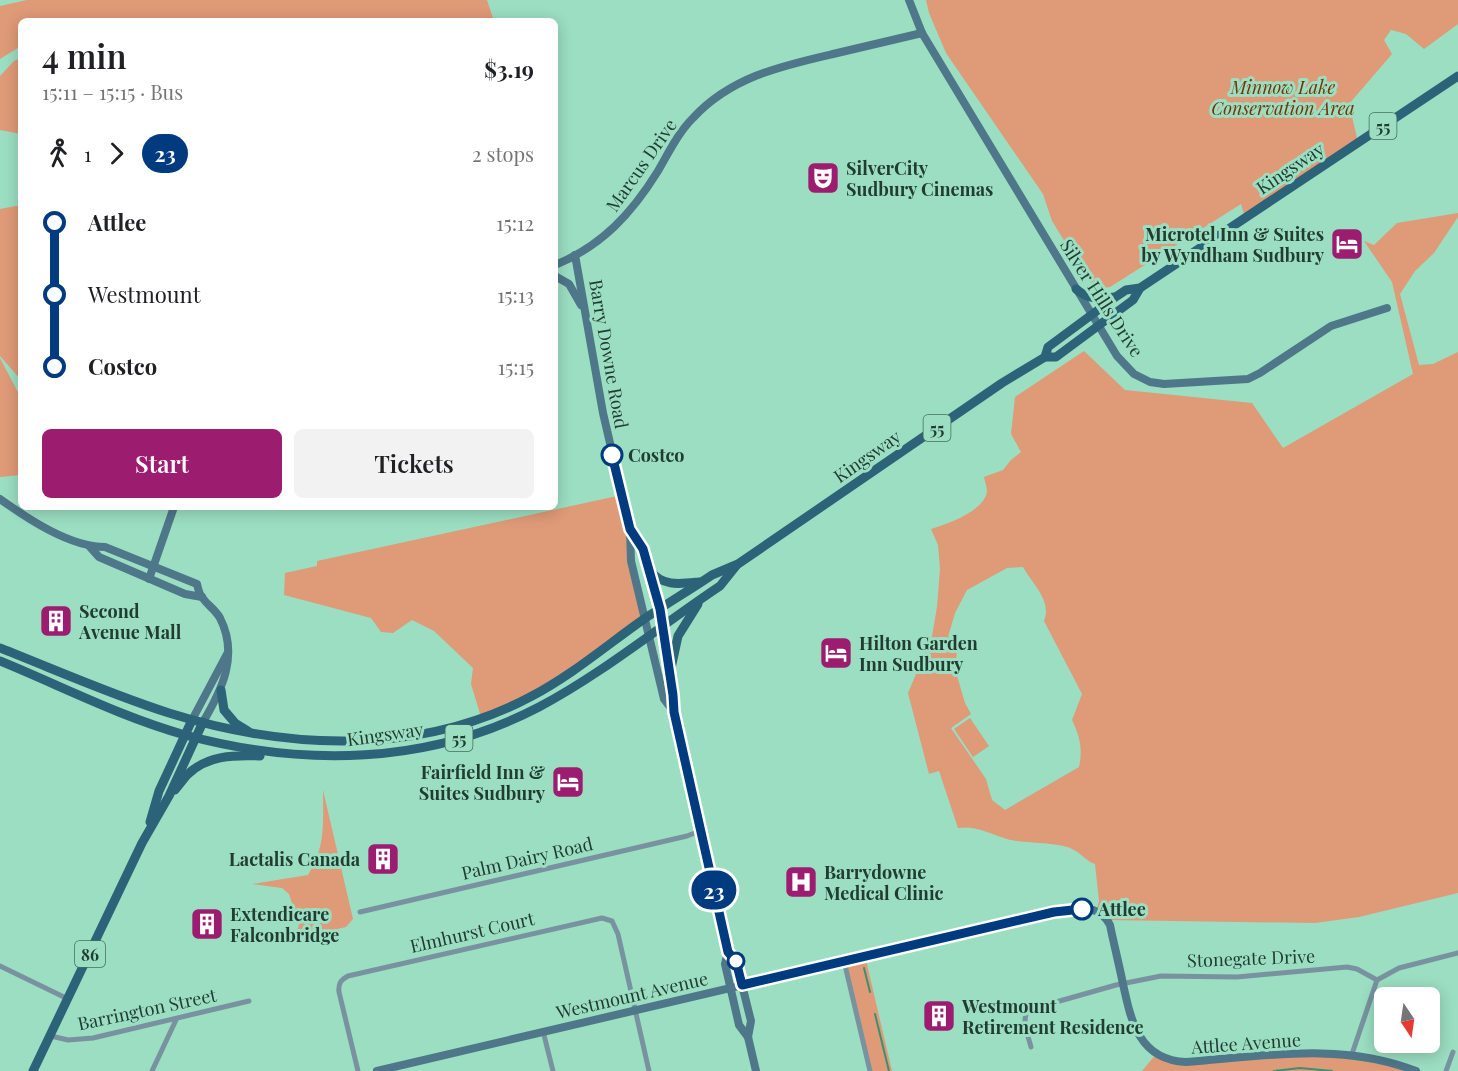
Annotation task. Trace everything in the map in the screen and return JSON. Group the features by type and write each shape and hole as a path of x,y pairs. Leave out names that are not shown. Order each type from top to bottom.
{"main road":[{"name":"Kingsway","path":"1046,357 1048,347 1117,296 1126,290 1140,288 1458,76"},
{"name":"Kingsway","path":"0,648 143,704 192,720 249,732 301,740 367,742 449,727 532,696 712,575 738,564 1002,383 1046,357 1056,357 1133,300 1140,288"},
{"path":"1076,289 1091,298 1117,296"},
{"name":"Kingsway","path":"0,661 124,713 185,735 228,746 311,757 358,756 411,749 467,735 511,719 554,698 720,586 738,564"},
{"path":"650,570 663,582 677,584 702,582"},
{"path":"670,673 678,636 702,599"},
{"path":"221,690 224,710 235,723 243,726 249,732"},
{"name":"86","path":"145,836 159,791 192,720"},
{"name":"86","path":"33,1071 145,836 169,796 203,722"},
{"path":"169,796 187,775 209,761 235,756 265,756 284,753"}],"street":[{"name":"Silver Hills Drive","path":"909,0 922,33 1098,326 1118,356 1134,374 1150,382 1164,384 1248,379 1331,326 1387,308"},
{"name":"Marcus Drive","path":"558,264 593,244 629,213 680,134 699,112 728,89 749,77 778,67 922,33"},
{"name":"Barry Downe Road","path":"575,255 603,412 630,529 631,561 664,699 674,712"},
{"path":"558,278 569,284 585,311"},
{"path":"0,499 50,530 90,547 105,547 197,584 202,597 215,609 221,619 227,639 228,653 227,674 203,722"},
{"path":"149,579 173,510"},
{"name":"Barry Downe Road","path":"630,529 643,549 660,609 674,712 728,952 725,964 739,1025 748,1037 756,1071"},
{"path":"90,547 99,557 185,594 202,597"},
{"path":"192,720 228,653"},
{"name":"Palm Dairy Road","path":"360,912 687,836 700,831"},
{"name":"Westmount Avenue","path":"377,1071 1054,912 1088,908 1096,909 1110,925 1123,984"},
{"name":"Elmhurst Court","path":"357,1071 338,986 342,979 602,918 612,921 618,934 649,1071"},
{"name":"Barry Downe Road","path":"728,952 736,961 751,1021 748,1037"},
{"path":"1352,1054 1377,980 1399,968 1458,953"},
{"path":"844,961 870,1071"},
{"path":"0,966 68,999"},
{"name":"Stonegate Drive","path":"1031,1047 1025,1021 1028,1010 1161,976 1237,977 1347,968 1358,969 1377,980"},
{"name":"Attlee Avenue","path":"1123,984 1132,1020 1141,1039 1157,1053 1174,1061 1306,1053 1352,1054 1416,1071"},
{"name":"Barrington Street","path":"51,1036 79,1041 249,1001"},
{"path":"152,1071 176,1020"},
{"path":"543,1031 553,1071"},
{"path":"1446,1071 1453,1052"}],"green space":[{"path":"27,0 487,0 493,18 18,18 18,48 0,59 0,6"},
{"name":"Minnow Lake Conservation Area","path":"926,0 1458,0 1458,24 1424,49 1406,34 1391,30 1384,40 1392,54 1349,104 1358,142 1245,218 1241,204 1110,287 1103,288 1089,281 1052,221 1043,194 946,53"},
{"path":"18,59 18,133 0,130 0,76"},
{"path":"18,206 18,377 0,356 0,209"},
{"path":"1458,213 1458,217 1434,253 1415,271 1400,294 1419,365 1433,364 1458,352 1458,893 1359,917 1315,923 1108,920 1097,909 1099,901 1095,864 1066,847 1014,841 977,829 958,828 939,771 929,774 908,693 932,636 937,607 940,569 938,545 931,529 963,516 979,506 987,492 984,477 1003,470 1021,452 1011,434 1015,397 1084,351 1125,390 1252,403 1283,448 1413,374 1392,282 1364,241 1374,245 1397,223","holes":["1023,567 1044,599 1046,606 1044,621 1082,694 1072,720 1080,743 1081,754 1079,767 1005,810 992,800 986,779 951,728 971,714 965,703 955,669 958,643 948,637 955,613 967,590 1007,568"]},
{"path":"0,358 18,392 18,475 0,477"},
{"path":"622,495 630,529 630,561 644,619 548,686 481,717 471,684 473,668 434,631 412,620 393,633 381,632 371,618 284,595 285,573 317,566 317,561"},
{"path":"970,718 989,746 973,757 954,729"},
{"path":"323,790 353,919 346,927 294,939 299,925 289,894 282,888 252,884 308,875 321,844"},
{"path":"865,956 892,1071 871,1071 845,961"},
{"path":"1157,1053 1175,1060 1335,1053 1417,1071 1142,1071"}],"waterway":[{"path":"864,968 870,992"},
{"path":"875,1014 889,1071"},
{"path":"1274,1071 1300,1068 1332,1071"}],"bus line":[{"name":"23","path":"612,455 630,529 643,549 660,609 674,712 728,952 736,961 742,985 1054,912 1082,909"}],"place":[{"name":"SilverCity Sudbury Cinemas","path":"823,178"},
{"name":"Microtel Inn & Suites by Wyndham Sudbury","path":"1347,244"},
{"name":"Costco","path":"612,455"},
{"name":"Second Avenue Mall","path":"56,621"},
{"name":"Hilton Garden Inn Sudbury","path":"836,653"},
{"name":"Fairfield Inn & Suites Sudbury","path":"568,782"},
{"name":"Lactalis Canada","path":"383,859"},
{"name":"Barrydowne Medical Clinic","path":"801,882"},
{"name":"Attlee","path":"1082,909"},
{"name":"Extendicare Falconbridge","path":"207,924"},
{"name":"Westmount Retirement Residence","path":"939,1016"}]}
